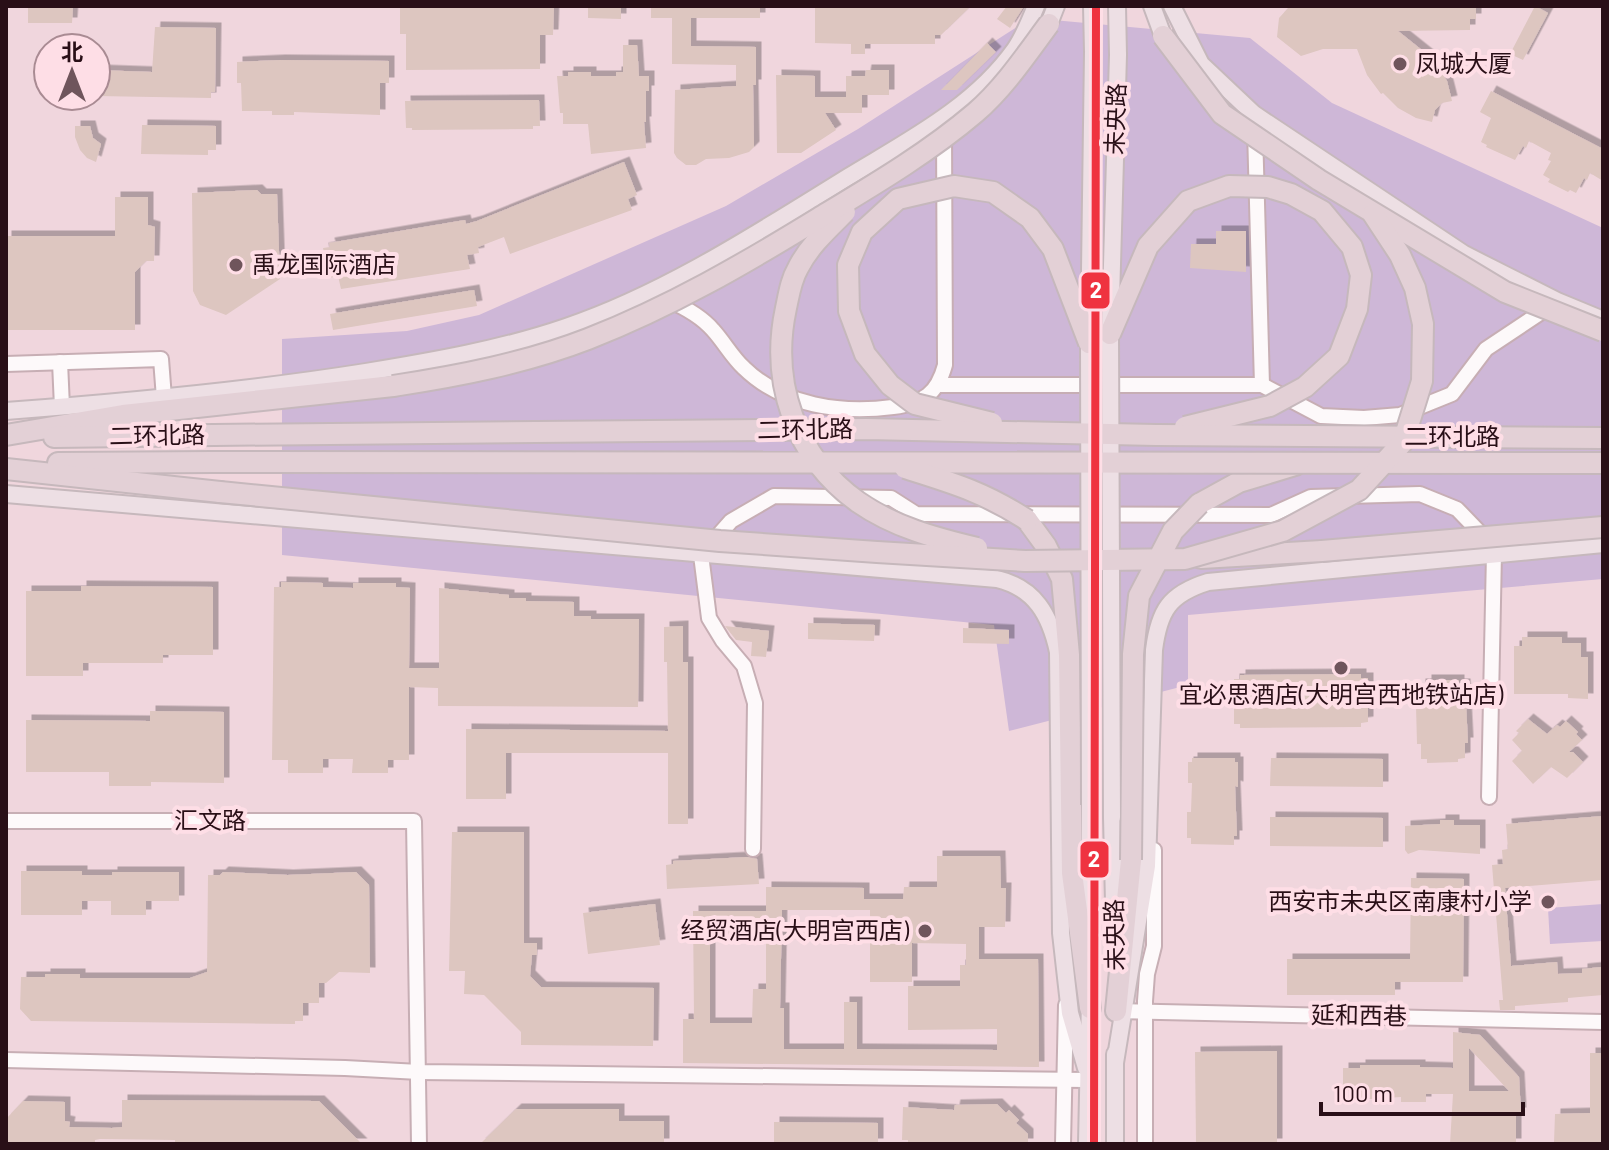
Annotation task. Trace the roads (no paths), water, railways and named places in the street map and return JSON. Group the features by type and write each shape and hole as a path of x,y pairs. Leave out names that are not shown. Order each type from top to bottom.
{"highway":[{"path":"6,436 123,415 393,386 480,371 585,340 722,277 874,184 975,113 1000,89 1052,15"},
{"path":"1163,36 1222,114 1373,214 1505,292 1603,331"},
{"path":"874,184 814,244 790,286 780,334 780,355 786,401 793,419 822,466 858,502 910,529 1025,561"},
{"path":"1025,431 915,404 890,385 865,354 849,311 848,265 862,232 898,199 954,186 993,192 1030,218 1053,249 1089,343"},
{"path":"1110,334 1148,246 1188,201 1229,186 1268,187 1291,194 1322,211 1352,247 1361,275 1357,309 1339,356 1305,387 1270,406 1156,435"},
{"path":"1185,559 1283,531 1359,490 1403,442 1422,381 1423,324 1415,288 1400,255 1373,214"},
{"name":"二环北路","path":"6,436 850,429 1603,438"},
{"name":"二环北路","path":"6,466 213,462 1603,463"},
{"path":"886,462 983,494 1027,520 1046,546 1062,579 1069,655 1072,873 1090,1008"},
{"path":"1120,1011 1131,860 1133,654 1139,596 1173,531 1199,504 1239,482 1306,462"},
{"path":"6,466 220,492 720,541 1025,561 1269,555 1603,527"}],"main road":[{"path":"6,411 164,398 325,378 475,351 566,327 649,292 783,217 944,117 983,84 1015,49 1036,6"},
{"name":"未央路","path":"1087,1144 1086,1074 1090,1008 1092,6"},
{"name":"未央路","path":"1115,1144 1115,1063 1120,1011 1112,817 1110,334 1117,6"},
{"path":"1152,6 1163,36"},
{"path":"1172,6 1201,64 1254,114 1464,254 1557,301 1603,320"},
{"path":"6,494 997,579 1020,587 1041,605 1049,619 1058,652 1061,933 1070,1013 1086,1074"},
{"path":"1120,1011 1147,866 1157,628 1165,608 1191,587 1208,582 1603,544"}],"street":[{"path":"1254,114 1262,385"},
{"path":"649,292 686,308 713,329 728,351 761,382 796,399 823,407 876,410 919,401 940,385 945,365 944,117"},
{"path":"940,385 1262,385 1321,416 1364,418 1400,415 1452,394 1486,349 1557,301"},
{"path":"6,364 161,359 164,398"},
{"path":"60,362 62,407"},
{"path":"753,849 755,703 744,666 709,618 701,555 731,521 774,496 891,498 916,514 1271,515 1311,497 1420,494 1457,509 1485,538 1494,553 1489,797"},
{"name":"汇文路","path":"6,821 414,821 419,1072"},
{"path":"1145,1144 1145,1011 1155,917 1155,855 1148,823"},
{"path":"1063,1144 1066,980"},
{"name":"延和西巷","path":"1120,1011 1603,1022"},
{"path":"6,1060 419,1072 1063,1079 1086,1074"},
{"path":"419,1072 419,1144"}],"place":[{"name":"凤城大厦","path":"1400,64"},
{"name":"禹龙国际酒店","path":"236,265"},
{"name":"宜必思酒店(大明宫西地铁站店)","path":"1341,668"},
{"name":"西安市未央区南康村小学","path":"1548,902"},
{"name":"经贸酒店(大明宫西店)","path":"925,931"}]}
